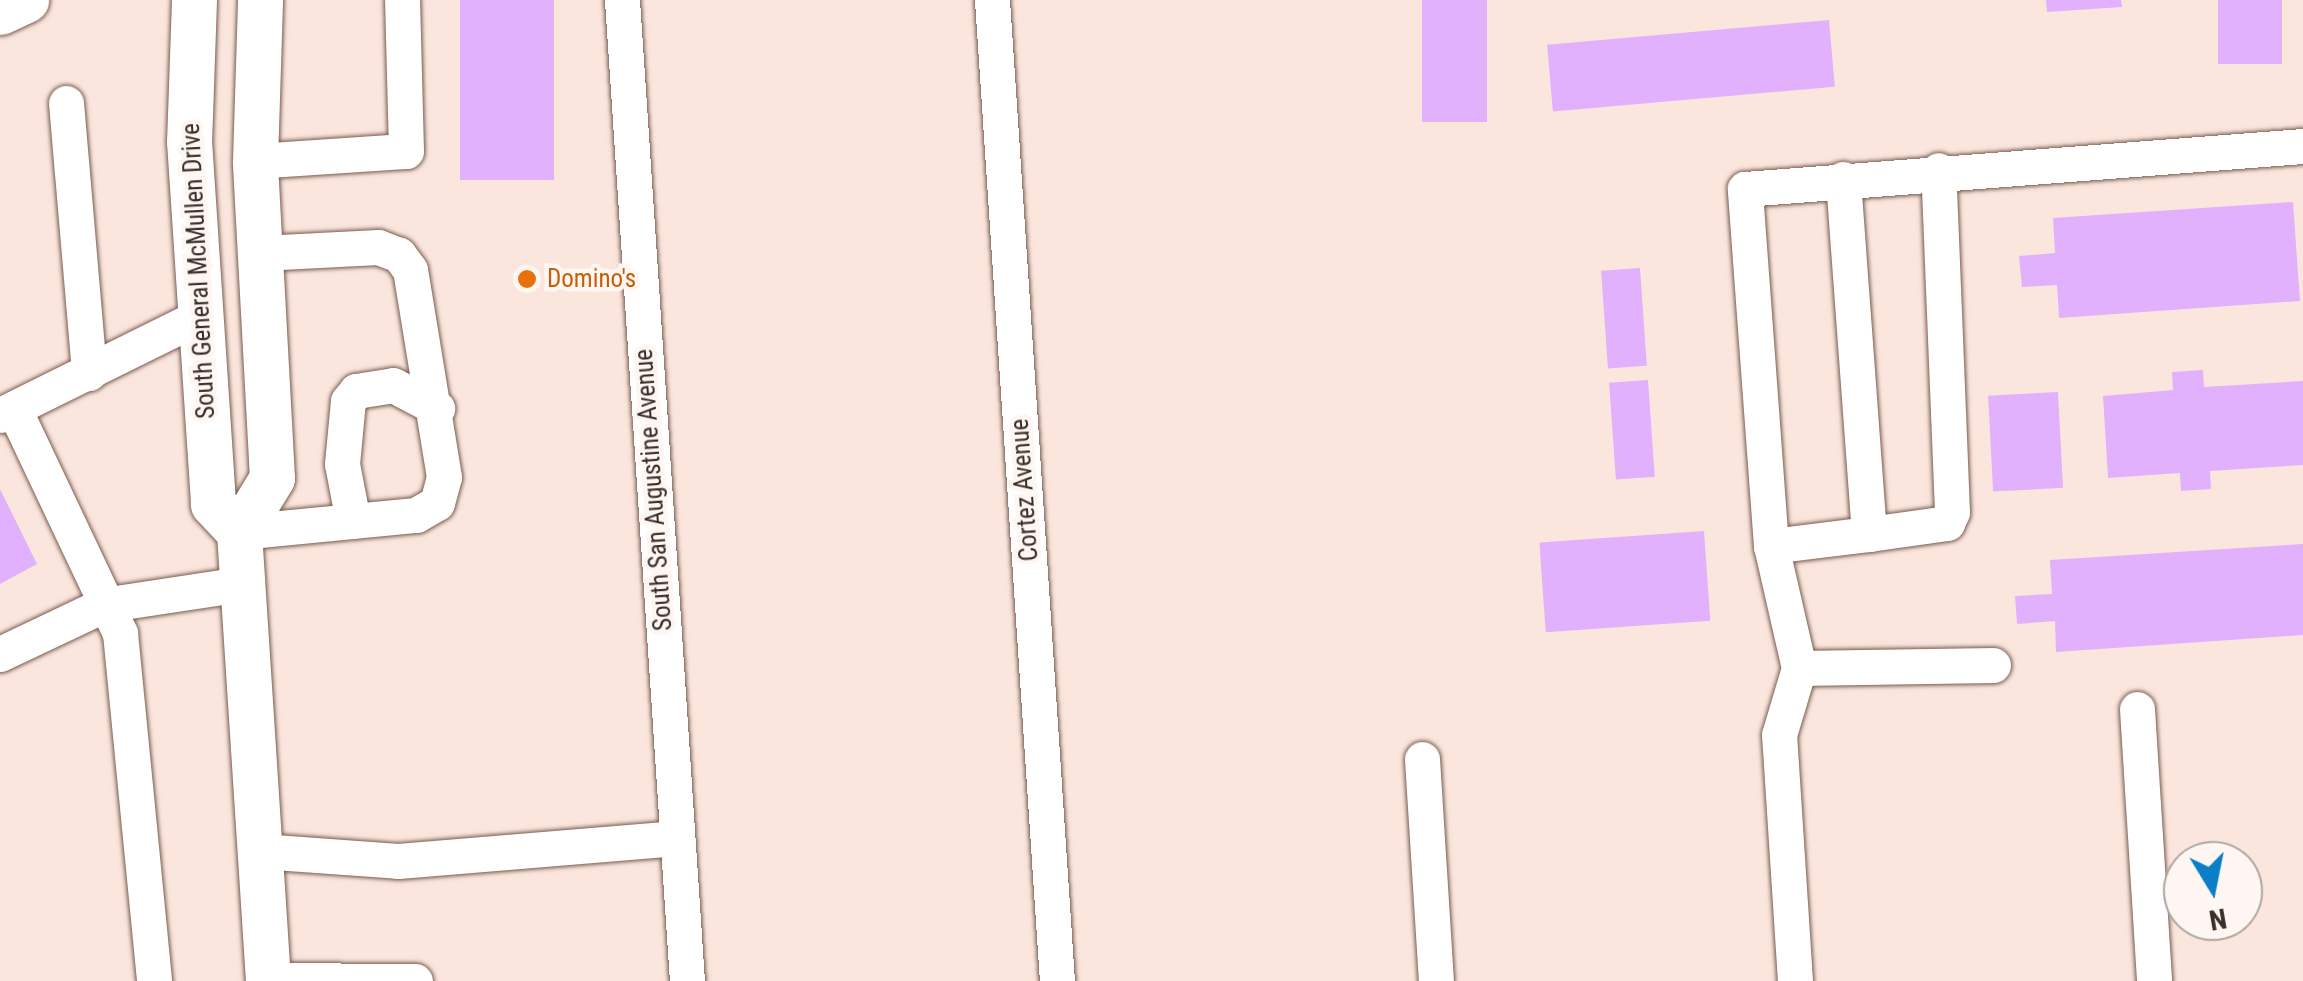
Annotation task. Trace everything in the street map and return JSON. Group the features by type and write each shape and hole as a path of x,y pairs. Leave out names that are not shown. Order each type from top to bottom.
{"main road":[{"path":"0,12 26,0"},
{"name":"South General McMullen Drive","path":"194,0 189,141 212,504 239,532"},
{"path":"260,0 255,161 272,478 239,532 268,980"}],"street":[{"path":"255,161 406,151 402,0"},
{"name":"South San Augustine Avenue","path":"622,0 687,981"},
{"name":"Cortez Avenue","path":"992,0 1057,981"},
{"path":"66,103 89,372"},
{"path":"1795,981 1779,734 1798,668 1771,546 1745,188 1938,170 2303,146"},
{"path":"1771,546 1947,523 1952,512 1938,170"},
{"path":"1843,179 1869,534"},
{"path":"239,532 416,515 436,503 444,476 437,408 410,270 398,254 378,247 260,254"},
{"path":"154,981 120,633 7,412 202,314"},
{"path":"352,521 342,464 348,401 356,391 393,385 437,408"},
{"path":"0,654 103,605 242,584"},
{"path":"1798,668 1993,665"},
{"path":"2136,709 2154,981"},
{"path":"1422,759 1436,981"},
{"path":"260,851 398,861 678,838"},
{"path":"268,980 415,981"}],"building":[{"path":"460,0 554,0 554,180 460,180"},
{"path":"1422,0 1487,0 1487,122 1422,122"},
{"path":"2046,0 2121,0 2122,7 2047,12"},
{"path":"2218,0 2282,0 2282,64 2218,64"},
{"path":"1829,20 1835,87 1553,111 1547,45"},
{"path":"2293,202 2300,301 2059,318 2057,285 2022,287 2019,256 2055,253 2053,218"},
{"path":"1640,268 1647,366 1608,368 1601,271"},
{"path":"2203,370 2204,387 2303,381 2303,465 2210,471 2211,489 2181,491 2180,473 2108,478 2103,396 2173,390 2172,372"},
{"path":"1648,380 1655,477 1616,479 1609,383"},
{"path":"2058,392 2063,488 1993,492 1988,396"},
{"path":"0,489 37,564 0,584"},
{"path":"1704,531 1710,621 1546,632 1539,543"},
{"path":"2303,544 2303,635 2056,652 2055,621 2017,624 2015,596 2052,594 2050,560"}],"place":[{"name":"Domino's","path":"527,279"}]}
